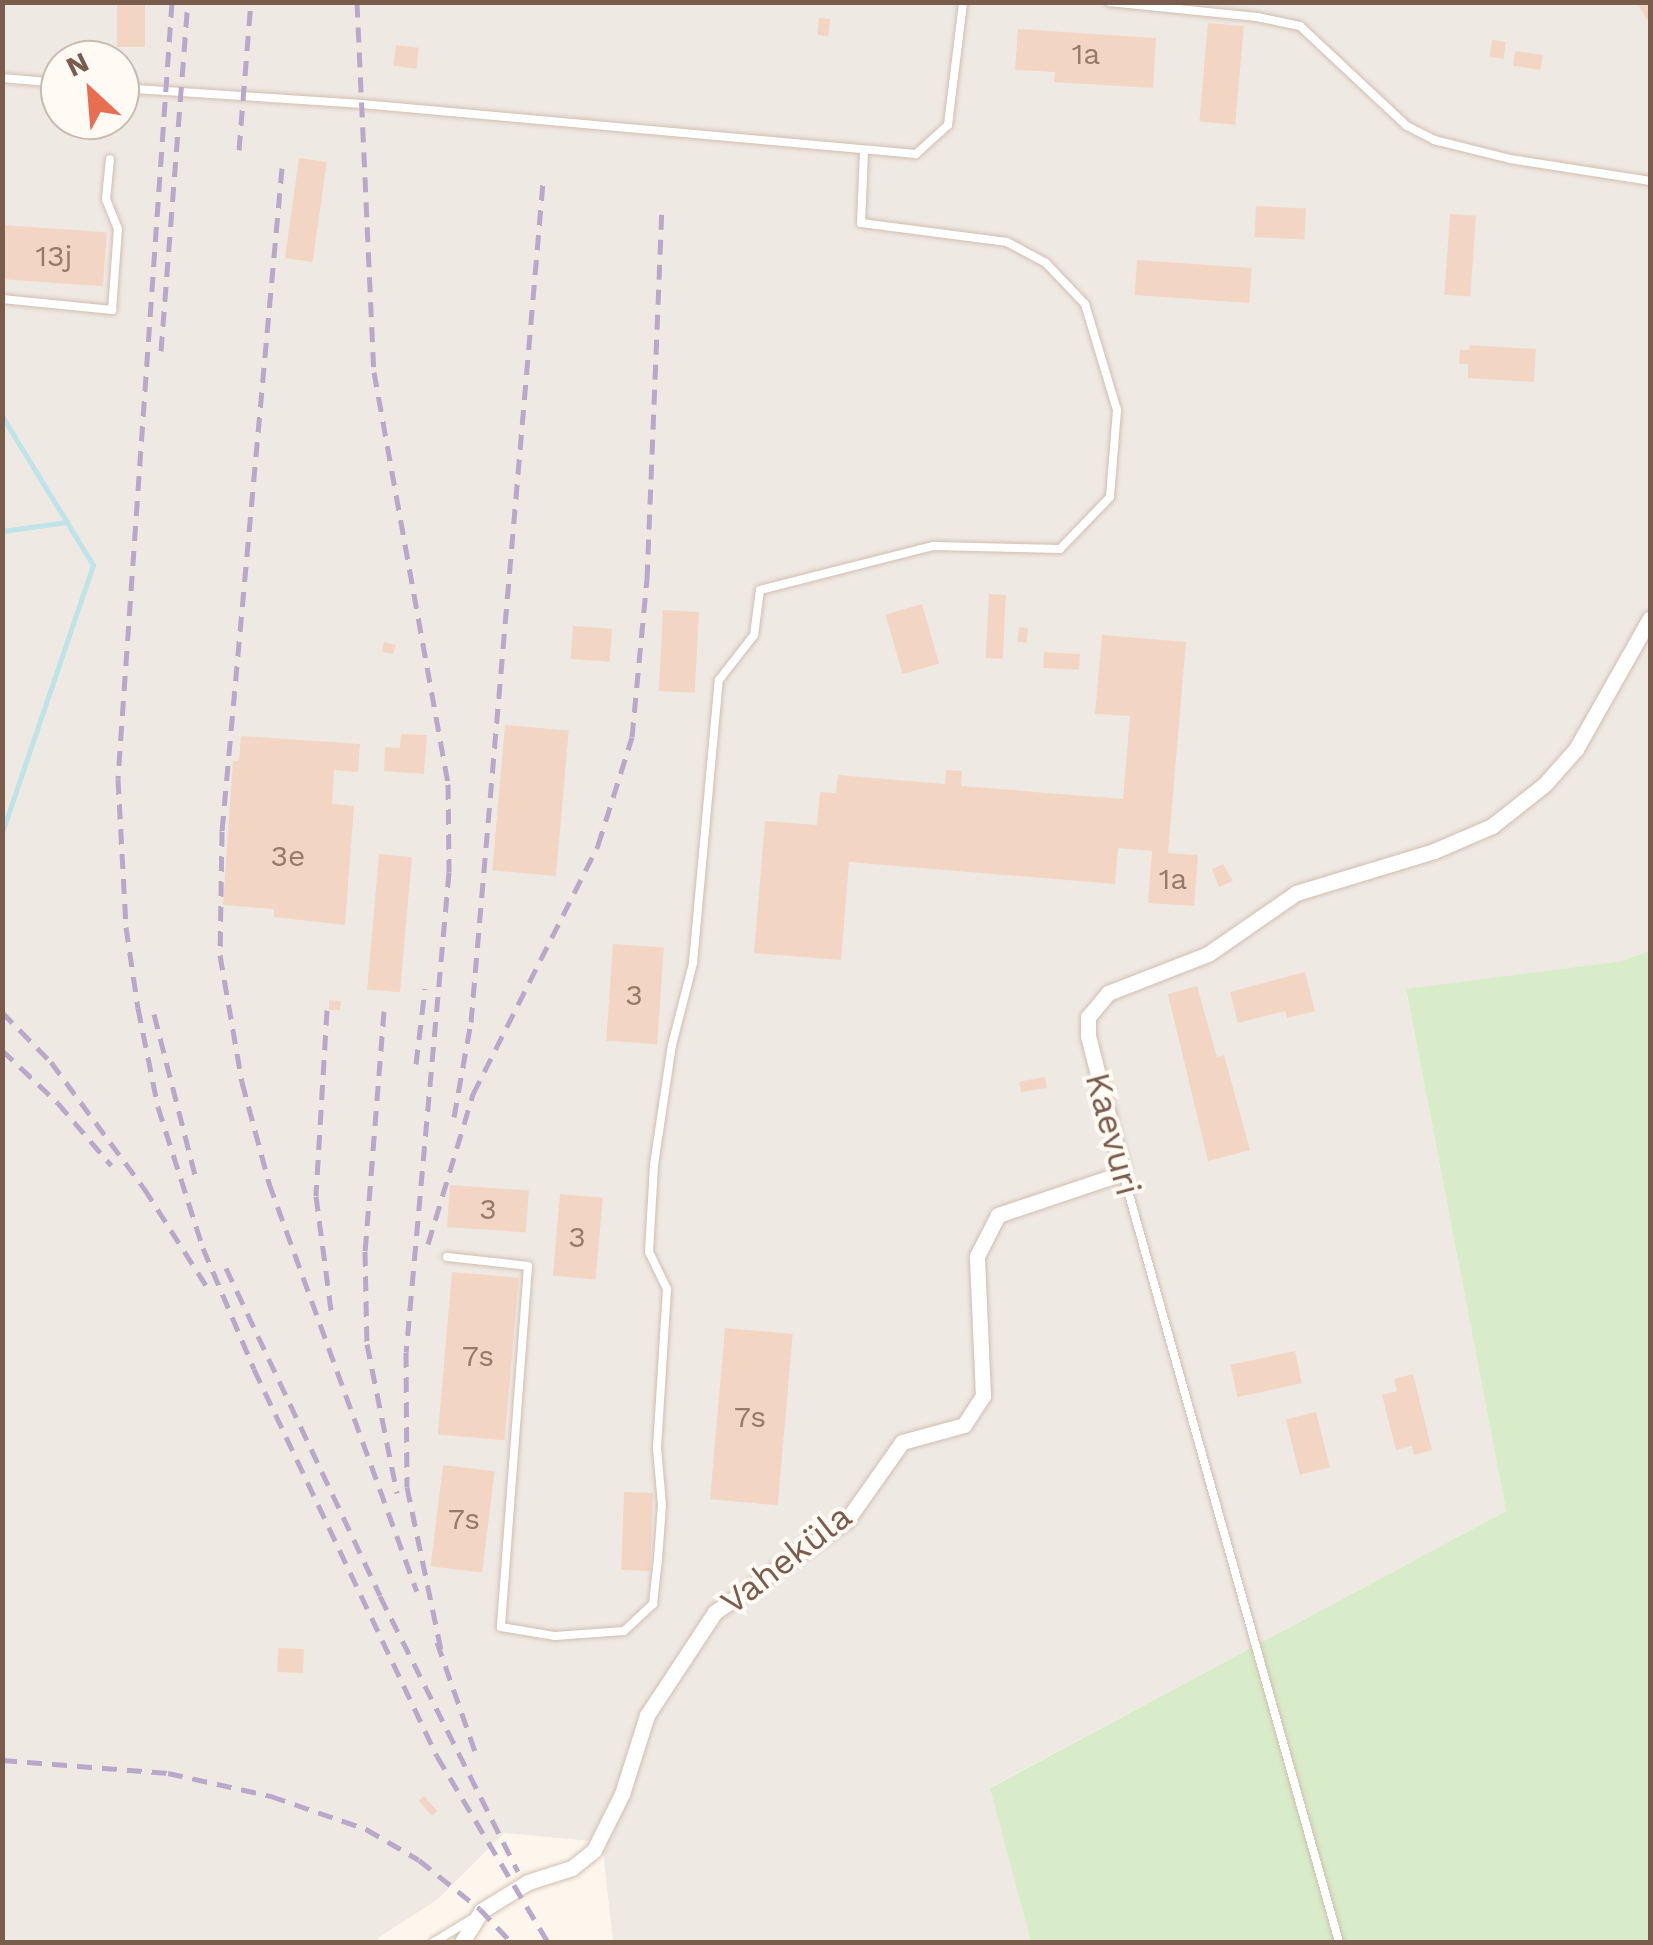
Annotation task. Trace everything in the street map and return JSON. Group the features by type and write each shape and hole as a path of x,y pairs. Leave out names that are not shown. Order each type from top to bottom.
{"street":[{"name":"Kaevuri","path":"1123,1172 1088,1036 1088,1017 1108,993 1208,954 1296,892 1434,851 1492,826 1546,784 1576,749 1650,618"},
{"name":"Vaheküla","path":"462,1942 476,1917 525,1884 572,1868 594,1850 622,1794 647,1714 715,1612 846,1520 902,1442 964,1425 983,1396 977,1256 998,1215 1123,1172"}],"lane":[{"path":"140,89 362,104 916,154 948,125 963,2"},
{"path":"1109,2 1257,17 1300,26 1407,126 1434,140 1510,160 1650,181"},
{"path":"2,78 40,81"},
{"path":"447,1258 528,1266 501,1627 554,1636 624,1630 653,1604 658,1559 662,1505 656,1448 667,1289 648,1252 654,1165 672,1045 693,963 719,680 754,635 760,590 933,546 1060,549 1110,498 1117,410 1085,304 1046,263 1006,242 861,223 864,150"},
{"path":"2,300 112,310 118,229 106,199 110,160"},
{"name":"Kaevuri","path":"1123,1172 1339,1942"},
{"path":"434,1942 476,1917"}],"shaded area":[{"path":"3,3 1650,3 1650,950 1623,961 1406,990 1506,1511 991,1787 1031,1942 613,1942 602,1842 504,1833 438,1899 378,1938 379,1942 3,1942"}],"green space":[{"path":"1650,950 1650,1942 1031,1942 990,1788 1506,1511 1406,989 1623,961"}],"building":[{"path":"117,2 145,2 145,47 140,47 140,40 117,40"},
{"path":"1650,2 1650,18 1647,20 1638,4"},
{"path":"819,18 830,19 828,36 818,35"},
{"path":"1208,23 1244,26 1235,125 1199,122"},
{"path":"1018,29 1156,38 1153,88 1054,82 1055,72 1015,70"},
{"path":"1492,40 1506,42 1503,59 1490,57"},
{"path":"396,45 419,48 416,69 393,66"},
{"path":"1515,51 1543,55 1541,70 1513,66"},
{"path":"299,158 327,162 313,262 285,258"},
{"path":"1256,206 1306,209 1304,240 1254,237"},
{"path":"1450,214 1476,216 1470,297 1444,295"},
{"path":"2,225 107,232 103,286 2,279"},
{"path":"1137,260 1252,268 1249,303 1135,295"},
{"path":"1470,345 1536,349 1534,382 1468,378 1468,364 1459,364 1460,350 1469,350"},
{"path":"989,594 1006,595 1003,659 986,658"},
{"path":"922,604 939,664 903,674 885,614"},
{"path":"663,610 699,612 695,693 659,691"},
{"path":"573,626 612,629 610,662 571,659"},
{"path":"1019,627 1028,628 1026,643 1017,642"},
{"path":"1102,635 1186,642 1168,853 1198,855 1194,906 1148,903 1152,851 1118,848 1115,884 849,862 841,960 754,953 765,821 817,825 820,792 836,793 838,775 945,784 946,770 962,771 961,786 1123,799 1130,716 1095,714"},
{"path":"384,642 396,645 393,654 382,652"},
{"path":"1044,652 1080,654 1079,670 1043,668"},
{"path":"505,725 569,731 556,876 492,870"},
{"path":"401,734 427,735 424,774 384,771 385,747 400,748"},
{"path":"241,736 360,744 358,772 334,770 332,804 354,806 345,925 274,917 274,909 223,905 233,761 239,761"},
{"path":"379,854 412,857 400,992 367,989"},
{"path":"1223,864 1233,881 1219,887 1212,869"},
{"path":"613,944 664,948 657,1044 606,1041"},
{"path":"1305,972 1315,1011 1287,1018 1285,1011 1238,1023 1230,992"},
{"path":"1197,986 1217,1057 1224,1055 1250,1150 1208,1161 1168,994"},
{"path":"329,1000 341,1001 340,1010 329,1010"},
{"path":"1045,1077 1047,1088 1021,1092 1019,1082"},
{"path":"450,1185 529,1191 526,1232 447,1227"},
{"path":"560,1194 603,1198 596,1279 553,1276"},
{"path":"452,1272 519,1278 505,1440 438,1434"},
{"path":"725,1328 793,1334 778,1505 710,1499"},
{"path":"1295,1351 1302,1383 1237,1397 1230,1365"},
{"path":"1413,1374 1432,1450 1414,1455 1412,1446 1396,1450 1382,1395 1397,1391 1394,1379"},
{"path":"1316,1412 1330,1467 1300,1475 1286,1419"},
{"path":"443,1465 495,1471 482,1573 431,1566"},
{"path":"624,1492 653,1493 650,1571 621,1570"},
{"path":"278,1648 304,1649 303,1673 277,1672"},
{"path":"424,1796 437,1811 432,1816 419,1801"}],"waterway":[{"path":"2,416 93,565 2,833"},
{"path":"2,531 67,522"}],"railway":[{"path":"172,2 118,779 126,927 138,1008 158,1107 203,1248 254,1369 437,1756 548,1942"},
{"path":"161,351 188,2"},
{"path":"239,150 251,2"},
{"path":"357,2 374,372 448,784 449,872 406,1352 407,1487 442,1655"},
{"path":"282,168 222,831 220,955 242,1082 269,1183 417,1591"},
{"path":"454,1117 471,1022 543,183"},
{"path":"428,1244 473,1094 598,845 632,737 647,579 662,205"},
{"path":"416,1064 425,989"},
{"path":"327,1010 316,1196 332,1317"},
{"path":"384,1011 365,1251 367,1344 397,1493"},
{"path":"2,1012 51,1062 144,1188 207,1287"},
{"path":"154,1014 197,1183"},
{"path":"2,1050 58,1103 111,1165"},
{"path":"226,1268 380,1596 518,1871"},
{"path":"437,1642 475,1751"},
{"path":"2,1760 168,1773 271,1796 366,1829 419,1860 480,1909 511,1942"}]}
